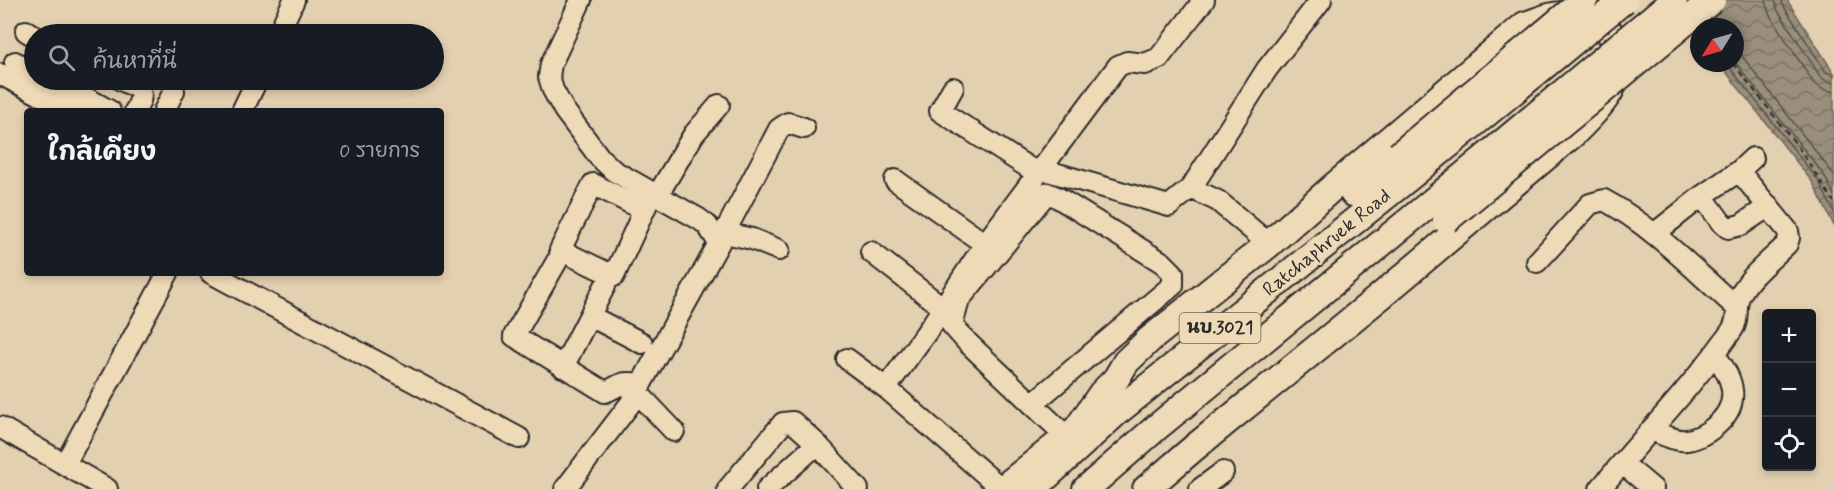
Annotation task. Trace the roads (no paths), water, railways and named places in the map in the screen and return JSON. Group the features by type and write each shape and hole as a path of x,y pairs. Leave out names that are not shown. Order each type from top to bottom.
{"main road":[{"name":"Ratchaphruek Road","path":"1033,489 1118,411 1406,164 1584,0"},
{"name":"Ratchaphruek Road","path":"1002,489 1072,433 1133,371 1624,0"},
{"name":"Ratchaphruek Road","path":"1126,489 1674,0"},
{"name":"Ratchaphruek Road","path":"1086,489 1156,427 1712,0"},
{"path":"1072,433 1126,362 1149,340 1269,244 1525,25 1559,14 1590,17 1607,29 1615,40 1619,56 1617,72 1611,90 1574,133 1146,489"}],"street":[{"path":"283,24 294,0"},
{"path":"581,0 551,64 549,76 553,90 564,110 600,158 651,200"},
{"path":"886,388 985,244 1118,66 1127,62 1145,64 1159,58 1204,0"},
{"path":"953,88 940,111 1039,171 1169,206 1191,188 1267,69 1321,0"},
{"path":"8,68 24,70"},
{"path":"8,68 24,79"},
{"path":"40,90 67,108"},
{"path":"64,90 89,106"},
{"path":"137,108 142,99 140,90"},
{"path":"243,108 252,90"},
{"path":"166,108 174,92"},
{"path":"719,105 694,134 651,200 614,276 560,250 593,184 651,200 699,219 722,238 752,239 779,250"},
{"path":"566,489 616,424 639,388 779,129 788,123 804,128"},
{"path":"1600,489 1714,354 1734,327 1738,297 1748,283 1787,244 1789,238 1788,231 1769,206 1746,164 1654,234"},
{"path":"895,180 985,244"},
{"path":"1191,188 1218,201 1269,244"},
{"path":"1032,404 1173,285 1173,273 1163,263 1047,193 959,300 952,325 1032,404 1072,433"},
{"path":"1701,196 1728,228 1741,225 1769,206"},
{"path":"1537,262 1590,204 1604,200 1619,208 1654,234 1737,308"},
{"path":"871,252 942,307"},
{"path":"557,261 514,336 604,392 626,382 639,388 674,431"},
{"path":"65,464 166,276"},
{"path":"217,276 519,438"},
{"path":"563,367 605,286"},
{"path":"590,316 642,343"},
{"path":"1651,430 1687,440 1710,430 1726,417 1733,401 1732,389 1728,376 1714,354"},
{"path":"847,359 886,388 1002,489"},
{"path":"735,486 783,423 793,422 817,444 858,489"},
{"path":"0,427 100,487"},
{"path":"767,489 817,444"},
{"path":"1622,463 1653,489"},
{"path":"1200,489 1223,472"}],"water":[{"path":"1674,0 1787,0 1834,73 1834,226 1813,183 1726,72 1744,72 1744,18 1690,18 1690,22"}]}
